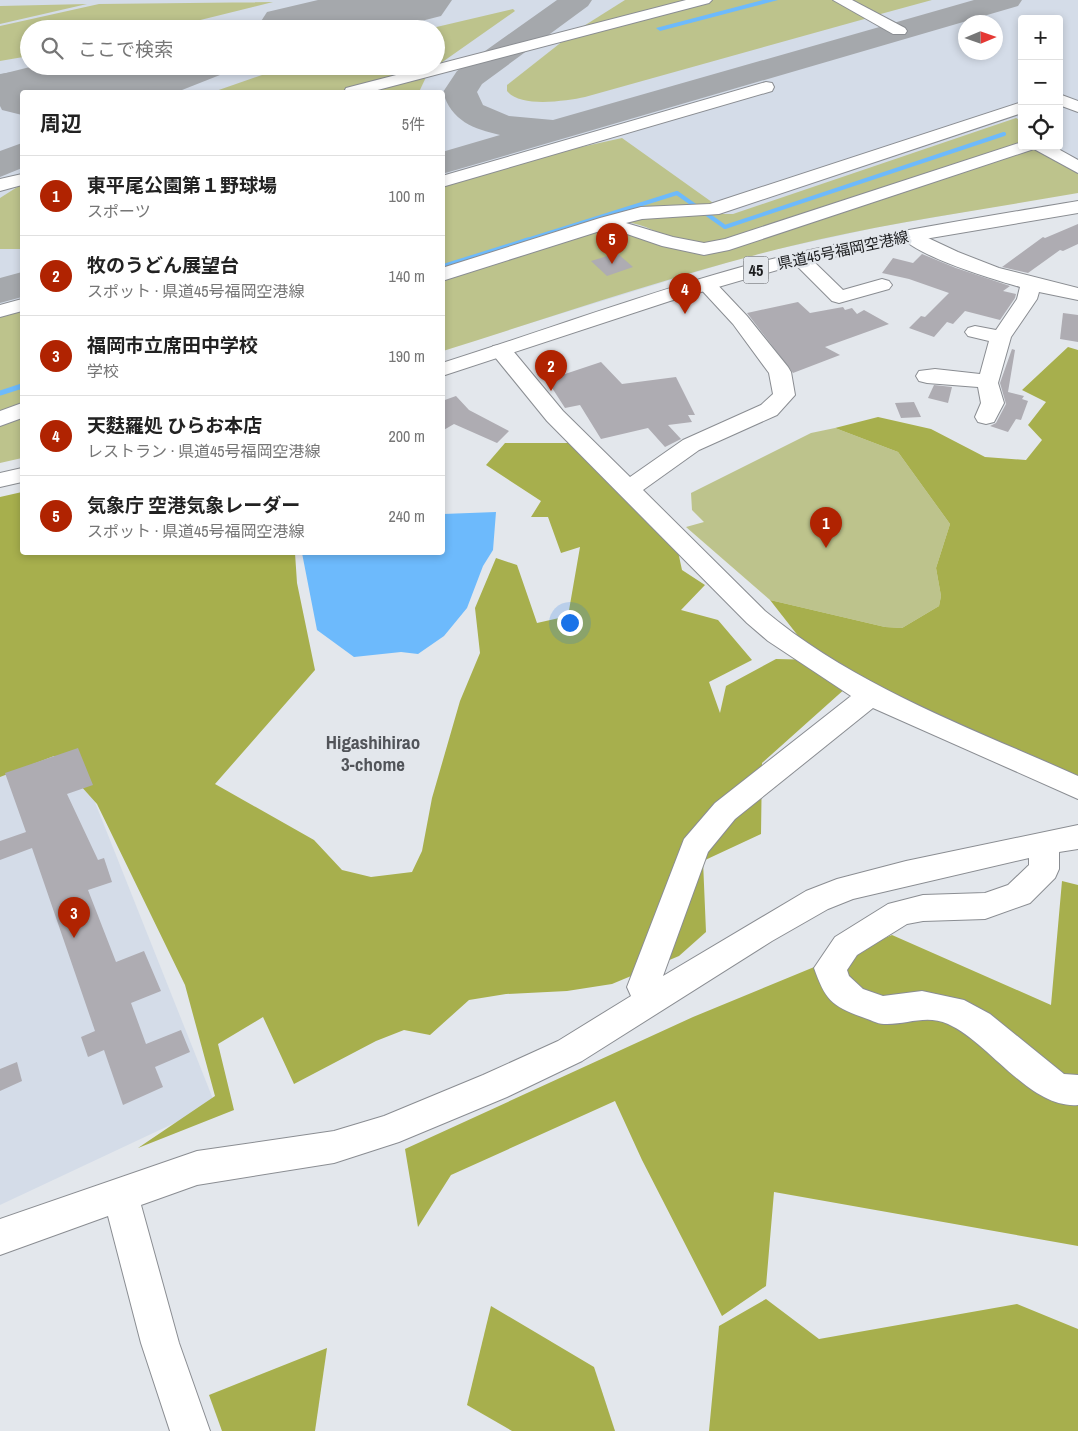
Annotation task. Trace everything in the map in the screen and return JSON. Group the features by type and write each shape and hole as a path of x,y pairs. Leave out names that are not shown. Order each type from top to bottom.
{"street":[{"path":"445,68 704,0"},
{"path":"841,0 899,31"},
{"path":"360,90 417,75"},
{"path":"445,181 766,87"},
{"path":"1063,96 1070,91 1078,92"},
{"path":"1063,97 1078,96"},
{"path":"1063,101 1075,114"},
{"path":"445,274 640,213 698,212 721,207 1018,108"},
{"path":"721,207 744,205 1018,113"},
{"path":"599,225 630,228 669,242 704,249 721,246 1018,149"},
{"path":"1047,150 1078,168"},
{"path":"0,185 20,180"},
{"name":"県道45号福岡空港線","path":"445,369 706,284 800,258 1078,206"},
{"path":"912,236 932,248 1031,285 1075,290"},
{"path":"800,258 839,297 882,285"},
{"path":"627,490 690,445 769,410 784,395 780,372 753,344 737,321 706,284"},
{"path":"927,376 940,375 971,381 989,380 1000,337 1027,298 1031,285"},
{"path":"0,311 20,306"},
{"path":"976,330 1000,337"},
{"path":"501,351 523,373 555,416 627,490 756,617 784,640 870,695 1078,788"},
{"path":"986,381 994,398 986,417"},
{"path":"0,419 20,411"},
{"path":"0,480 20,475"},
{"path":"653,1000 643,987 695,847 725,812 870,695"},
{"path":"0,1237 197,1168 334,1147 387,1131 495,1086 570,1051 817,900 848,888 1044,843 1078,837"},
{"path":"1044,843 1044,869 1019,894 985,906 923,908 899,913 846,946 830,968 836,984 852,999 883,1010 922,1005 952,1010 978,1024 1052,1085 1066,1091 1078,1090"},
{"path":"120,1194 160,1343 190,1431"}],"shaded area":[{"path":"0,0 1078,0 1078,192 879,227 755,254 445,349 445,90 20,90 20,456 0,461"},
{"path":"73,747 215,1104 0,1205 0,772"}],"green space":[{"path":"625,0 697,0 579,29"},
{"path":"712,0 836,0 868,18 585,97 544,102 522,100 507,91 507,85 568,37"},
{"path":"849,0 932,0 877,15"},
{"path":"273,2 200,20 27,20 99,4"},
{"path":"87,4 0,24 0,6"},
{"path":"513,9 515,11 445,60 445,25"},
{"path":"20,22 20,58 0,61 0,26"},
{"path":"262,75 412,75 354,90 219,90"},
{"path":"427,75 420,90 368,90"},
{"path":"1016,118 1018,119 1018,144 727,241 703,243 685,241 626,222 650,216 670,214 733,214"},
{"path":"622,138 716,205 645,207 445,269 445,183 536,157"},
{"path":"1030,150 1040,150 1078,172 1078,193 898,224 791,246 659,282 445,350 445,278 597,229 628,232 706,252"},
{"path":"20,185 20,249 0,249 0,198"},
{"path":"20,307 20,406 0,414 0,313"},
{"path":"1068,347 1078,350 1078,778 847,687 762,763 761,834 703,861 706,932 679,956 612,984 567,991 506,994 469,1000 430,1035 404,1030 376,1041 294,1084 263,1017 218,1044 234,1110 138,1148 215,1096 185,985 97,804 54,756 0,777 0,497 20,492 20,555 295,555 297,583 315,670 215,784 314,840 342,870 371,877 412,872 422,851 432,798 460,701 480,653 475,608 496,558 517,565 537,623 568,616 580,547 561,553 548,517 531,517 541,501 486,465 505,443 578,443 674,533 682,570 705,585 681,610 718,620 752,660 709,682 720,713 726,686 776,659 817,660 770,600 885,627 902,628 939,606 941,596 936,568 950,524 898,452 835,428 878,417 931,429 985,457 1026,460 1042,440 1028,425 1046,402 1022,390"},
{"path":"20,416 20,458 0,463 0,424"},
{"path":"835,428 898,452 950,524 936,568 941,596 939,606 902,628 885,627 770,600 686,527 704,522 692,510 691,493 811,433"},
{"path":"1062,881 1078,885 1078,1246 774,1192 766,1286 722,1316 642,1160 615,1101 451,1175 418,1227 405,1149 693,1017 892,935 1051,1005"},
{"path":"766,1299 819,1339 1017,1304 1078,1329 1078,1431 709,1431 719,1326"},
{"path":"491,1306 594,1367 615,1431 512,1431 467,1405"},
{"path":"327,1348 315,1431 222,1431 209,1395"}],"water":[{"path":"763,0 778,0 660,31 656,28"},
{"path":"496,512 493,550 483,566 467,608 444,636 418,654 401,652 354,657 317,630 302,555 445,555 445,514"}],"building":[{"path":"1078,224 1078,244 1063,251 1060,250 1028,273 1002,267 1043,237 1045,238"},
{"path":"617,253 633,267 607,276 591,261"},
{"path":"922,254 956,268 1010,286 1003,291 1016,294 1015,298 1000,320 965,311 953,324 947,322 934,337 909,328 921,316 925,317 949,293 909,279 882,273 893,258 913,263"},
{"path":"798,302 810,313 843,307 845,310 852,308 857,314 864,310 889,324 825,347 840,355 793,373 747,313"},
{"path":"1063,313 1078,315 1078,342 1060,339"},
{"path":"1012,349 1015,350 1008,392 1024,396 1022,399 1028,401 1021,420 1016,419 1008,432 990,426 996,423 1006,404 1000,383"},
{"path":"601,362 622,384 676,377 695,415 688,415 692,422 668,425 681,439 665,447 648,428 601,439 580,405 565,408 547,380"},
{"path":"934,385 952,387 948,403 928,398"},
{"path":"456,396 469,410 509,431 497,443 454,424 445,429 445,400"},
{"path":"914,402 921,417 901,418 895,403"},
{"path":"78,748 93,785 67,794 98,860 104,858 112,882 88,890 116,962 144,951 161,991 131,1003 146,1044 181,1030 190,1052 155,1067 163,1087 123,1105 104,1050 88,1057 81,1037 95,1031 32,848 0,860 0,841 26,832 5,773"},
{"path":"17,1062 22,1081 0,1091 0,1069"}],"waterway":[{"path":"524,241 677,193 725,227 1004,134"},
{"path":"445,266 528,240"},
{"path":"0,393 20,387"}],"taxiway":[{"path":"348,20 414,0"},
{"path":"546,129 509,126 481,118 470,112 463,103 460,92 469,78 577,0"},
{"path":"445,162 1007,0"},
{"path":"0,84 60,75"},
{"path":"154,90 191,75"},
{"path":"0,166 20,155"},
{"path":"0,291 20,285"}],"runway":[{"path":"332,20 414,0"},
{"path":"40,90 103,75"}],"place":[{"name":"気象庁 空港気象レーダー","path":"612,264"},
{"name":"天麩羅処 ひらお本店","path":"685,314"},
{"name":"牧のうどん展望台","path":"551,391"},
{"name":"東平尾公園第１野球場","path":"826,548"},
{"name":"福岡市立席田中学校","path":"74,938"}],"district":[{"name":"Higashihirao 3-chome","path":"373,753"}]}
